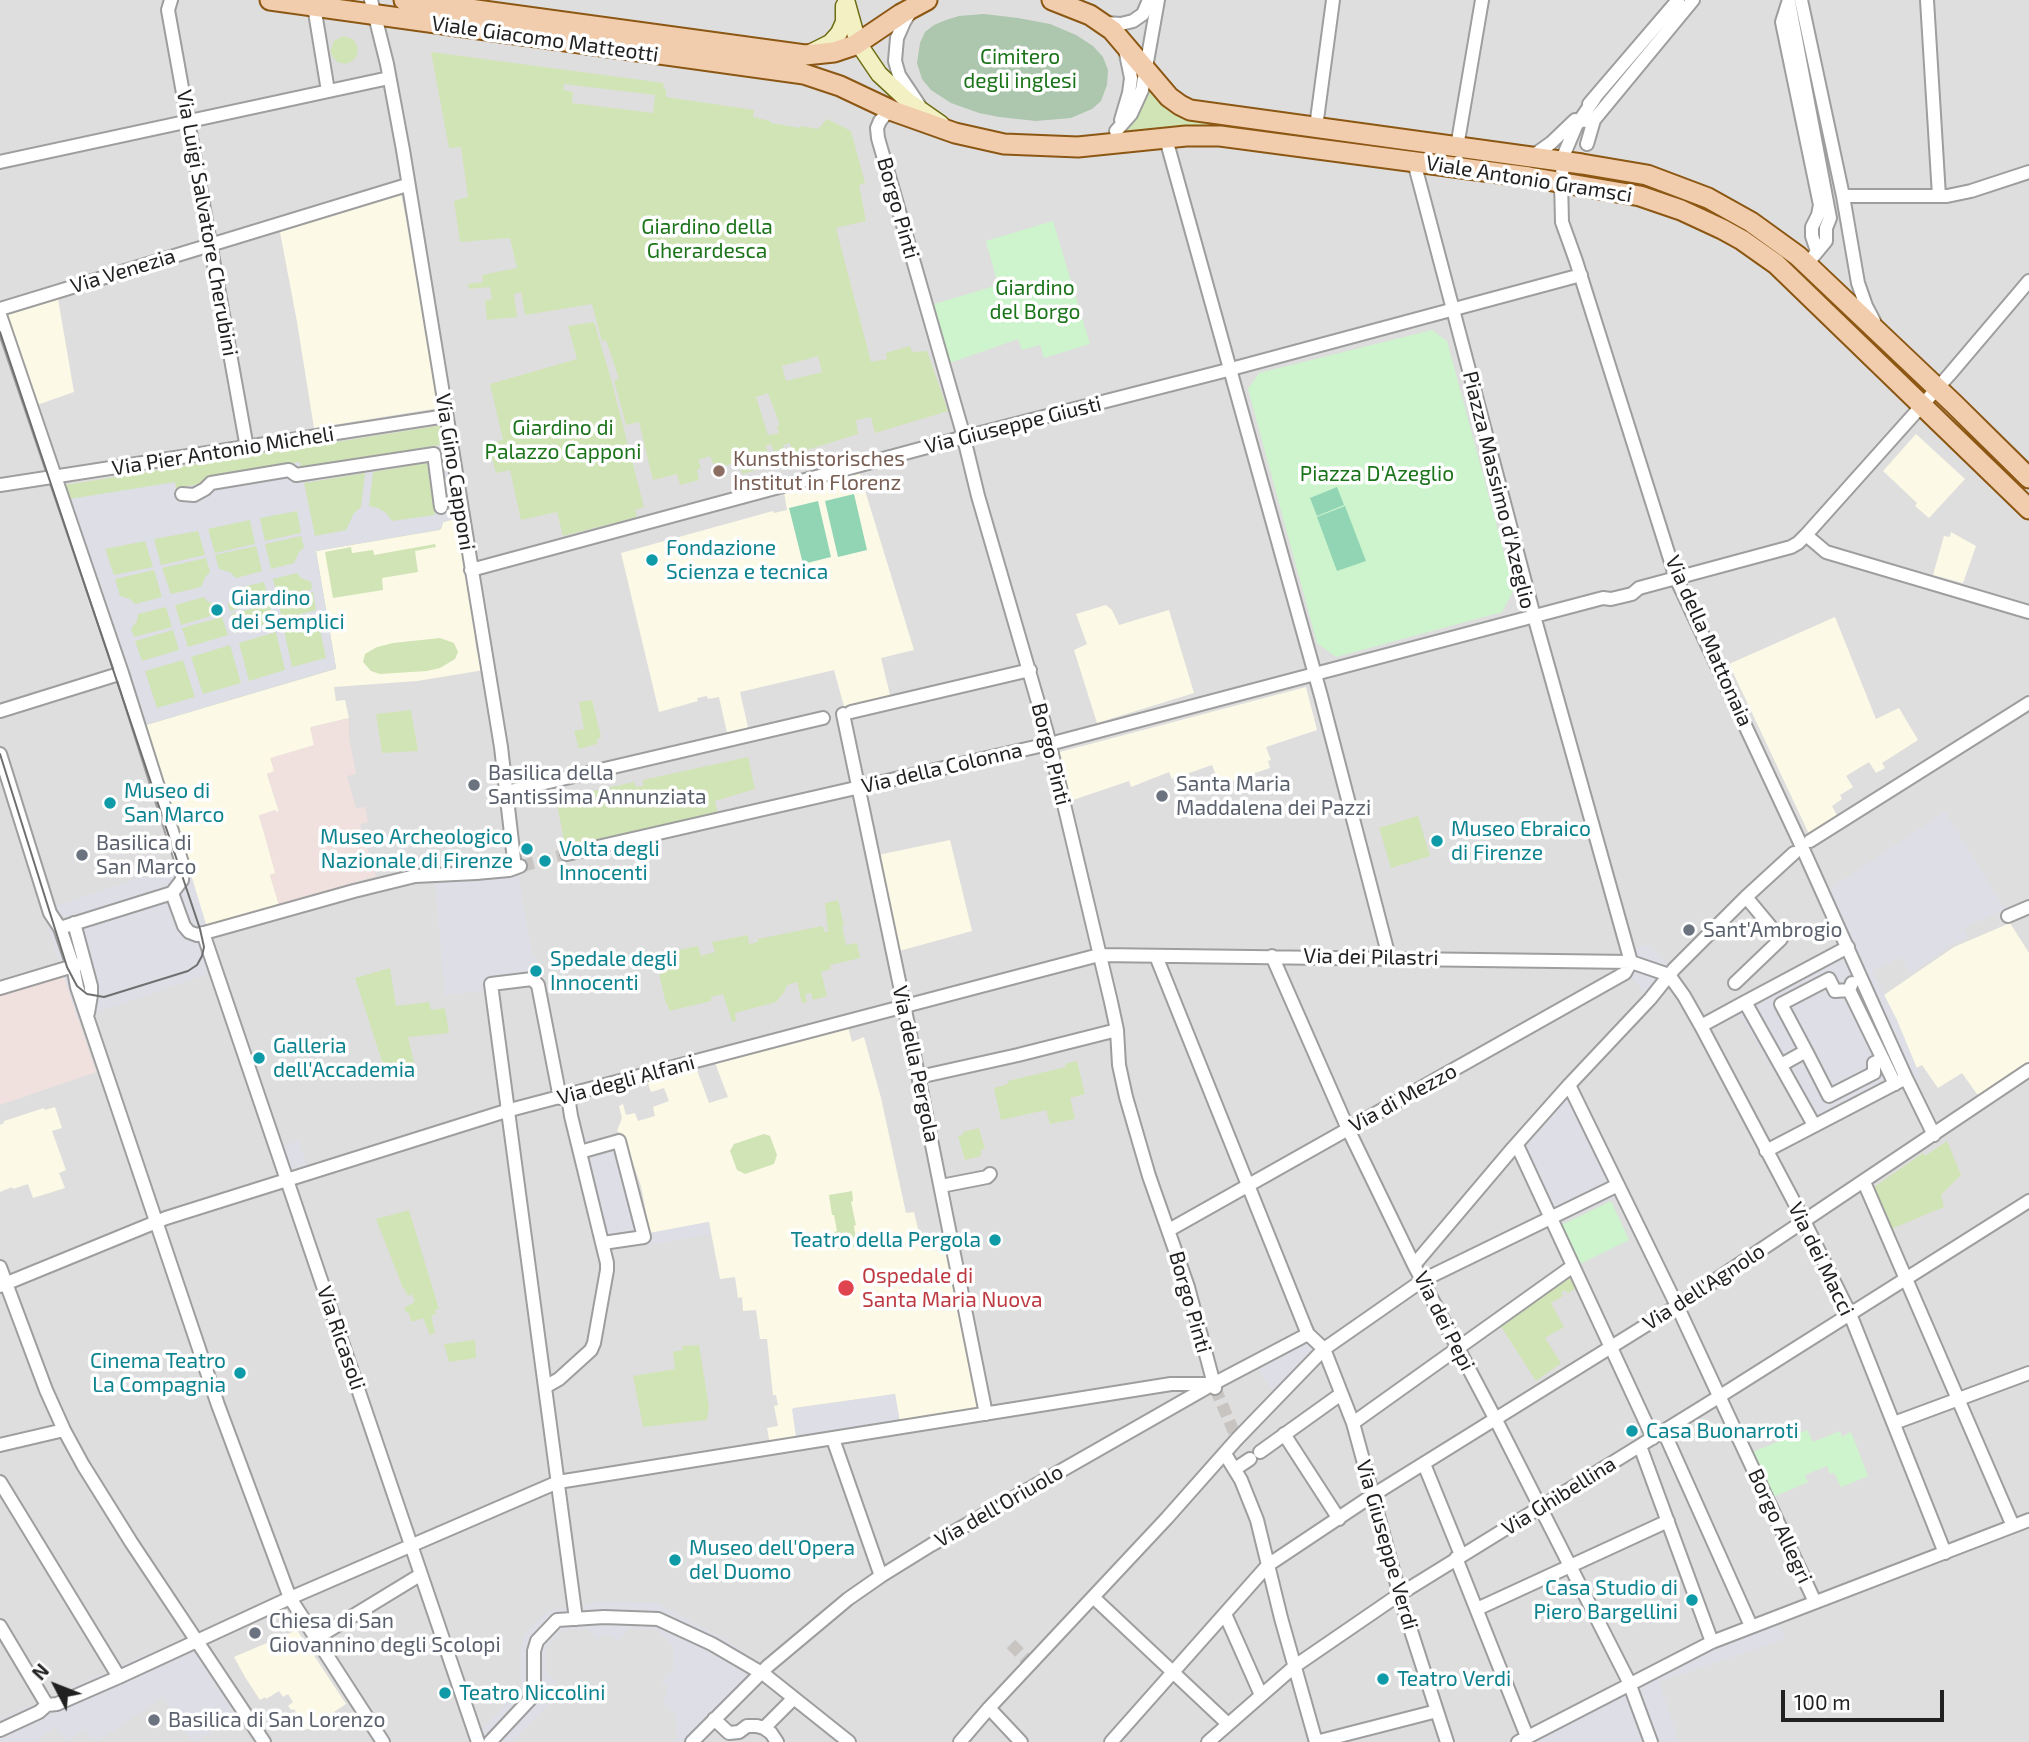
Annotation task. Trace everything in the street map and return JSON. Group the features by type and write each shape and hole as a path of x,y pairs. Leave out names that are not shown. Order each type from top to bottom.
{"main road":[{"name":"Viale Giacomo Matteotti","path":"270,0 314,6 373,7 630,51 804,74 955,133"},
{"name":"Viale Giacomo Matteotti","path":"404,0 811,55"},
{"path":"1052,0 1102,22 1123,41 1147,70"},
{"path":"811,55 844,50 859,44 922,3"},
{"name":"Viale Antonio Gramsci","path":"1147,70 1169,97 1185,108 1196,111 1562,161 1647,176 1688,190 1731,210 1783,244 1812,258 1883,336 2029,478"},
{"name":"Viale Antonio Gramsci","path":"955,133 1013,145 1053,148 1099,146 1195,135 1220,136 1561,181 1651,199 1701,219 1742,240 1776,264 2029,509"}],"street":[{"name":"Via Luigi Salvatore Cherubini","path":"171,0 168,10 247,448"},
{"path":"811,55 830,43 839,33 844,22 845,0"},
{"path":"845,0 859,44 886,82 955,133"},
{"path":"1102,22 1121,24 1133,21 1143,14 1149,0"},
{"path":"1099,146 1116,131 1135,106 1142,90 1158,0"},
{"path":"1316,127 1334,0"},
{"path":"1457,147 1482,0"},
{"path":"1530,158 1564,131 1595,98 1678,0"},
{"path":"1587,144 1594,120 1693,0"},
{"path":"1927,0 1939,196"},
{"path":"1792,1 1843,197 1858,284 1866,306 1883,336"},
{"path":"1792,1 1782,22 1819,205 1812,227 1812,258"},
{"path":"922,3 902,27 894,54 900,75 925,113"},
{"path":"314,6 328,91"},
{"name":"Via Gino Capponi","path":"205,933 396,880 519,867 389,78 373,7"},
{"path":"1116,131 1131,87 1123,41"},
{"path":"0,163 389,78"},
{"name":"Via della Mattonaia","path":"1595,98 1578,121 1562,161 1562,222 1676,578 1858,969 1901,1081"},
{"name":"Borgo Pinti","path":"893,111 882,118 878,125 878,138 964,438 978,496 1030,670 1117,1030 1119,1065 1126,1097 1145,1166 1188,1287 1214,1386"},
{"path":"1578,121 1594,120"},
{"path":"1166,139 1231,369 1389,957"},
{"name":"Piazza Massimo d'Azeglio","path":"1314,674 1534,616 1413,162"},
{"path":"1843,197 1939,196 1971,191 2029,172"},
{"name":"Via Venezia","path":"0,309 407,185"},
{"path":"1231,369 1581,275"},
{"path":"1631,956 1534,616 1602,597 1611,599 1632,594 1639,588 1802,539 2029,281"},
{"path":"0,315 122,673 183,866 182,880 172,893 60,928"},
{"name":"Via Giuseppe Giusti","path":"471,570 1231,369"},
{"name":"Via Pier Antonio Micheli","path":"0,485 446,416"},
{"path":"182,494 194,495 211,483 289,470 296,475 434,454 441,507"},
{"path":"437,472 454,469"},
{"path":"1802,539 1826,552 2029,612"},
{"path":"506,792 1030,670"},
{"path":"0,711 122,673"},
{"name":"Via della Colonna","path":"567,854 1049,744 1314,674"},
{"path":"1810,841 2029,703"},
{"name":"Via della Pergola","path":"846,713 858,788 919,1077 985,1414"},
{"path":"0,754 52,916 60,928 73,965 77,987 218,1405 290,1598 383,1742"},
{"path":"1414,1265 1517,1145 1572,1090 1671,974 1746,897 1794,853"},
{"path":"172,893 185,929 194,934 205,933"},
{"path":"1735,983 1781,939 1746,897"},
{"path":"2008,916 2029,907"},
{"path":"73,965 74,923"},
{"name":"Via Ricasoli","path":"205,933 478,1742"},
{"path":"1701,1026 1848,947"},
{"name":"Via dei Pilastri","path":"1099,955 1631,956 1671,974"},
{"name":"Via degli Alfani","path":"3,1285 157,1222 506,1111 1099,955"},
{"path":"1156,956 1308,1334 1324,1349"},
{"name":"Via dei Pepi","path":"1272,956 1348,1129 1414,1265 1629,1683 1651,1742"},
{"name":"Via di Mezzo","path":"1169,1230 1625,973 1631,956"},
{"path":"0,988 73,965"},
{"path":"1858,969 1849,990 1883,1059 1901,1081 1934,1135"},
{"name":"Via dei Macci","path":"1671,974 1701,1026 1850,1314 1945,1553"},
{"path":"1849,990 1835,991 1832,978 1781,1004 1829,1096 1874,1073 1874,1063 1883,1059"},
{"path":"545,1387 559,1379 591,1350 607,1270 603,1243 564,1097 538,985 532,979 491,984 576,1619"},
{"path":"1745,1002 1814,1125"},
{"path":"919,1077 1117,1030"},
{"path":"1781,1065 1806,1051"},
{"name":"Via dell'Agnolo","path":"1111,1742 1267,1567 1373,1495 1677,1306 2029,1070"},
{"path":"1766,1151 1901,1081"},
{"name":"Borgo Allegri","path":"1572,1090 1677,1306 1815,1602"},
{"path":"1835,1093 1846,1109"},
{"path":"580,1152 619,1141 645,1237 603,1243"},
{"path":"1517,1145 1610,1347 1658,1435 1751,1626"},
{"path":"941,1186 987,1177 990,1174"},
{"path":"1864,1182 2013,1526"},
{"path":"960,1742 1324,1349 1423,1280 1618,1185"},
{"name":"Via Ghibellina","path":"1208,1742 1295,1665 1400,1594 1720,1397 2029,1201"},
{"path":"1353,1423 1573,1266"},
{"path":"0,1267 3,1285 64,1430 116,1519 264,1742"},
{"name":"Via dell'Oriuolo","path":"692,1742 760,1672 848,1599 881,1576 942,1539 1308,1334"},
{"name":"Via Giuseppe Verdi","path":"1324,1349 1353,1423 1400,1594 1447,1742"},
{"path":"1894,1423 2029,1373"},
{"path":"0,1730 39,1712 47,1705 57,1704 290,1598 558,1482 1171,1384 1214,1386"},
{"path":"1235,1469 1341,1394"},
{"path":"0,1445 64,1430"},
{"path":"1284,1434 1339,1519"},
{"path":"833,1439 881,1576"},
{"path":"1640,1446 1712,1642"},
{"path":"1225,1454 1241,1480 1257,1520 1267,1567 1316,1742 1437,1711"},
{"path":"1424,1464 1522,1738 1712,1642 2029,1520"},
{"path":"0,1482 119,1676"},
{"path":"1476,1609 1668,1521"},
{"path":"316,1639 420,1575"},
{"path":"1093,1597 1228,1724"},
{"path":"1225,1614 1261,1695"},
{"path":"491,1742 534,1695 534,1651 537,1641 557,1620 604,1617 658,1619 712,1644 760,1672 849,1742"},
{"path":"0,1626 4,1643 47,1705"},
{"path":"714,1719 731,1737 747,1726 757,1726 770,1732 794,1698"},
{"path":"989,1708 1021,1742"}],"shaded area":[{"path":"0,0 2029,0 2029,1742 0,1742"},
{"path":"307,21 372,28 381,76 317,89","holes":["343,36 353,39 358,47 357,56 346,64 337,62 331,54 334,41"]},
{"path":"401,194 418,277 439,408 314,428 280,232"},
{"path":"58,299 74,392 37,405 7,315"},
{"path":"1916,434 1965,479 1929,518 1883,471"},
{"path":"446,444 458,518 443,522 441,529 316,551 336,668 146,725 70,499 175,482 176,488 206,483 205,477 300,462 301,467","holes":["427,463 435,515 392,521 378,508 369,506 373,472","365,473 361,507 354,513 346,530 315,536 304,483","297,511 301,533 265,541 260,518","250,520 255,544 215,553 208,529","198,531 205,555 161,565 154,539","301,536 304,547 294,563 271,569 265,544","145,541 153,567 114,575 105,549","256,546 262,571 236,578 230,572 219,569 215,555","206,558 210,572 201,587 171,594 162,568","154,570 162,597 135,604 120,596 115,579","297,573 311,582 312,589 278,599 273,579","264,582 269,601 230,611 228,604 233,600 238,588","313,592 316,610 282,619 278,601","204,597 208,602 219,606 221,613 181,625 175,605","269,604 274,622 236,633 231,614","166,607 172,627 134,637 131,629 138,614","222,617 228,635 188,647 182,628","318,620 326,658 292,667 284,630","173,630 179,650 142,661 135,641","276,632 285,670 249,681 239,643","230,645 241,683 203,694 191,657","183,660 195,697 157,708 145,671"]},
{"path":"859,471 914,650 881,658 891,699 845,710 834,670 740,692 749,732 728,737 719,697 697,698 698,701 659,712 621,553 773,511 787,510 784,492"},
{"path":"458,518 478,632 475,638 476,647 484,670 417,681 334,687 336,701 345,700 349,718 311,727 314,745 267,774 279,812 275,810 259,816 276,873 270,875 279,905 206,926 146,725 336,669 316,551 440,530 443,522"},
{"path":"1951,532 1976,546 1963,583 1933,575 1944,536 1950,537"},
{"path":"1106,605 1112,610 1119,625 1169,610 1194,693 1097,723 1074,650 1087,644 1076,614"},
{"path":"1835,617 1876,719 1899,708 1918,740 1882,763 1885,768 1876,773 1869,762 1846,776 1853,787 1840,795 1842,799 1832,806 1838,817 1810,836 1729,664"},
{"path":"1306,687 1317,730 1266,747 1271,760 1268,761 1270,768 1220,785 1212,765 1172,779 1169,772 1131,787 1129,781 1067,802 1056,753"},
{"path":"349,718 349,737 356,774 347,776 356,808 365,807 368,822 360,824 376,876 279,905 270,875 275,873 259,815 279,811 267,774 274,771 270,758 314,745 310,728"},
{"path":"1945,812 2005,909 1964,928 1968,937 1910,974 1901,957 1872,971 1897,1020 1921,1078 1809,1137 1804,1123 1731,1000 1845,941 1824,893"},
{"path":"950,840 972,931 899,951 878,855"},
{"path":"188,865 220,970 78,1019 42,910 172,867"},
{"path":"518,873 532,956 537,956 542,984 530,973 487,978 488,990 445,995 435,881"},
{"path":"2010,923 2029,953 2029,1063 1979,1097 1962,1073 1938,1088 1922,1065 1916,1068 1884,995 1954,947"},
{"path":"1648,944 1677,972 1651,1000 1619,964 1618,955"},
{"path":"63,974 96,1072 0,1105 0,994"},
{"name":"Ospedale di Santa Maria Nuova","path":"848,1027 852,1042 864,1037 881,1098 906,1213 914,1212 923,1250 948,1249 980,1410 900,1424 895,1394 793,1408 797,1439 770,1444 767,1428 778,1426 774,1406 778,1405 776,1395 773,1395 767,1339 760,1339 756,1310 743,1311 742,1297 738,1298 735,1277 720,1279 709,1222 650,1233 641,1186 624,1135 617,1131 622,1118 619,1106 623,1104 626,1115 635,1113 638,1121 655,1116 653,1107 669,1101 664,1088 651,1092 646,1078 695,1065 709,1103 728,1097 714,1060"},
{"path":"1568,1091 1617,1196 1556,1225 1520,1146"},
{"path":"55,1107 62,1128 52,1131 66,1170 59,1173 65,1188 33,1198 28,1184 0,1192 0,1125 4,1121"},
{"path":"617,1132 623,1135 639,1185 650,1233 708,1222 711,1234 605,1252 580,1133 587,1139 598,1142 607,1140"},
{"path":"299,1141 309,1172 287,1180 276,1148"},
{"path":"1308,1334 1325,1346 1278,1397 1254,1364"},
{"path":"895,1394 901,1427 797,1444 792,1409"},
{"path":"598,1602 658,1603 731,1643 769,1672 722,1716 738,1730 752,1715 763,1725 757,1730 737,1733 729,1741 713,1726 697,1742 673,1742 677,1738 675,1714 662,1702 666,1698 667,1687 661,1682 673,1670 673,1645 655,1628 630,1628 618,1641 611,1636 602,1636 598,1640 587,1629 563,1630 545,1649 546,1672 557,1683 552,1688 553,1700 513,1742 470,1742 521,1688 521,1645 525,1634 548,1611"},
{"path":"1774,1610 1785,1639 1659,1682 1679,1742 1506,1742 1707,1636"},
{"path":"297,1630 346,1704 306,1730 294,1709 291,1710 288,1706 293,1702 288,1694 283,1697 279,1691 260,1700 234,1657"},
{"path":"193,1634 241,1708 197,1742 192,1742 163,1697 96,1742 93,1738 90,1739 84,1730 66,1742 56,1727 38,1739 39,1742 0,1742 0,1719"}],"green space":[{"name":"Cimitero degli inglesi","path":"984,14 1050,24 1093,46 1103,57 1108,70 1107,85 1101,101 1092,109 1071,118 1036,121 979,113 951,103 931,90 922,79 917,63 925,32 934,25 959,16"},
{"path":"344,36 354,40 358,50 354,60 344,64 334,60 330,50 334,40"},
{"name":"Giardino della Gherardesca","path":"431,52 664,83 666,97 754,110 753,117 800,128 818,129 827,119 851,131 865,183 859,185 866,221 836,228 871,362 887,359 886,353 910,346 912,352 927,351 948,411 875,433 871,417 856,420 858,434 794,454 790,443 784,445 782,450 774,452 771,444 766,446 768,454 756,457 760,469 742,474 739,462 715,468 710,456 698,460 701,468 697,470 699,480 680,485 677,474 653,480 639,422 626,425 614,380 619,379 606,340 602,341 592,304 525,315 521,292 514,294 517,317 487,320 485,301 492,299 490,287 469,289 468,284 483,282 482,275 517,268 510,238 460,242 454,201 468,197 461,147 449,148","holes":["564,84 655,95 653,113 572,103 573,92 563,90","818,356 822,372 786,381 782,366","768,393 780,425 777,426 779,433 768,435 756,397"]},
{"path":"1147,82 1186,116 1209,125 1158,127 1157,130 1120,133"},
{"name":"Giardino del Borgo","path":"1053,221 1090,344 1044,358 1040,345 1022,350 1018,339 950,363 934,304 998,285 986,241"},
{"name":"Giardino di Palazzo Capponi","path":"594,322 644,507 635,510 637,517 563,536 557,512 521,520 510,470 496,473 488,443 503,440 490,384 577,359 568,326"},
{"name":"Piazza D'Azeglio","path":"1432,330 1447,341 1514,590 1502,612 1336,657 1317,643 1248,389 1259,373"},
{"name":"Giardino dei Semplici","path":"443,425 458,518 443,522 441,529 316,551 336,668 146,725 65,485"},
{"path":"1337,487 1344,505 1317,516 1310,498"},
{"path":"854,494 867,550 838,557 825,501"},
{"path":"818,501 831,557 803,564 789,508"},
{"path":"1345,506 1366,561 1337,571 1317,517"},
{"path":"435,544 436,547 415,551 418,572 382,578 383,590 333,598 325,552 351,547 352,553 373,550 374,555"},
{"path":"440,638 454,643 458,652 455,659 440,668 380,674 371,671 363,662 365,654 377,647"},
{"path":"592,700 601,737 597,739 597,744 579,749 574,731 584,729 579,702"},
{"path":"411,710 418,751 382,753 376,714"},
{"path":"748,757 755,789 715,801 718,814 566,850 556,799 634,782 636,787 643,786 643,780"},
{"path":"1418,816 1430,856 1391,868 1379,828"},
{"path":"838,900 846,945 857,943 860,958 830,965 831,969 821,972 827,996 813,1000 811,993 805,994 807,1002 802,1003 797,982 788,985 776,1002 735,1013 736,1021 732,1022 723,994 711,997 711,1001 669,1011 655,955 698,946 701,956 715,952 712,942 748,935 749,944 758,942 758,939 822,926 825,932 828,932 825,903"},
{"path":"390,968 396,1006 429,1002 431,1010 445,1008 449,1033 408,1037 416,1072 388,1080 355,978"},
{"path":"1077,1061 1085,1094 1070,1098 1075,1119 1050,1124 1046,1110 1001,1120 994,1088 1008,1084 1008,1081 1066,1067 1065,1064"},
{"path":"979,1128 985,1149 981,1149 981,1156 965,1160 958,1136"},
{"path":"764,1134 770,1136 777,1155 774,1164 745,1174 737,1170 730,1151 734,1144"},
{"path":"1947,1141 1961,1175 1941,1195 1944,1207 1891,1229 1874,1187 1923,1153 1925,1156"},
{"path":"852,1191 854,1226 859,1246 837,1249 834,1232 837,1231 829,1195"},
{"path":"1611,1201 1629,1240 1578,1265 1559,1226"},
{"path":"409,1210 439,1309 431,1316 435,1333 430,1335 423,1318 412,1322 404,1308 415,1302 412,1294 408,1296 403,1288 376,1219"},
{"path":"1569,1274 1576,1288 1568,1293 1565,1290 1561,1293 1563,1296 1551,1303 1564,1327 1545,1338 1561,1363 1536,1381 1500,1325"},
{"path":"475,1340 476,1358 449,1362 444,1344"},
{"path":"699,1345 709,1407 707,1420 643,1427 633,1376 675,1369 673,1352 683,1350 682,1346"},
{"path":"1807,1430 1813,1442 1840,1431 1842,1437 1851,1432 1868,1476 1841,1487 1827,1466 1805,1475 1808,1482 1771,1498 1750,1453"}],"tunnel":[{"path":"522,866 567,854"},
{"path":"1215,1388 1237,1439"},
{"path":"1011,1644 1031,1664"}],"tram line":[{"path":"0,332 200,929 204,947 197,965 188,971 104,997 87,994 77,986 67,967 0,754"}],"place":[{"name":"Kunsthistorisches Institut in Florenz","path":"719,471"},
{"name":"Fondazione Scienza e tecnica","path":"652,560"},
{"name":"Giardino dei Semplici","path":"217,610"},
{"name":"Basilica della Santissima Annunziata","path":"474,785"},
{"name":"Santa Maria Maddalena dei Pazzi","path":"1162,796"},
{"name":"Museo di San Marco","path":"110,803"},
{"name":"Museo Ebraico di Firenze","path":"1437,841"},
{"name":"Museo Archeologico Nazionale di Firenze","path":"527,849"},
{"name":"Basilica di San Marco","path":"82,855"},
{"name":"Volta degli Innocenti","path":"545,861"},
{"name":"Sant'Ambrogio","path":"1689,930"},
{"name":"Spedale degli Innocenti","path":"536,971"},
{"name":"Galleria dell'Accademia","path":"259,1058"},
{"name":"Teatro della Pergola","path":"995,1240"},
{"name":"Ospedale di Santa Maria Nuova","path":"846,1288"},
{"name":"Cinema Teatro La Compagnia","path":"240,1373"},
{"name":"Casa Buonarroti","path":"1632,1431"},
{"name":"Museo dell'Opera del Duomo","path":"675,1560"},
{"name":"Casa Studio di Piero Bargellini","path":"1692,1600"},
{"name":"Chiesa di San Giovannino degli Scolopi","path":"255,1633"},
{"name":"Teatro Verdi","path":"1383,1679"},
{"name":"Teatro Niccolini","path":"445,1693"},
{"name":"Basilica di San Lorenzo","path":"154,1720"}]}
